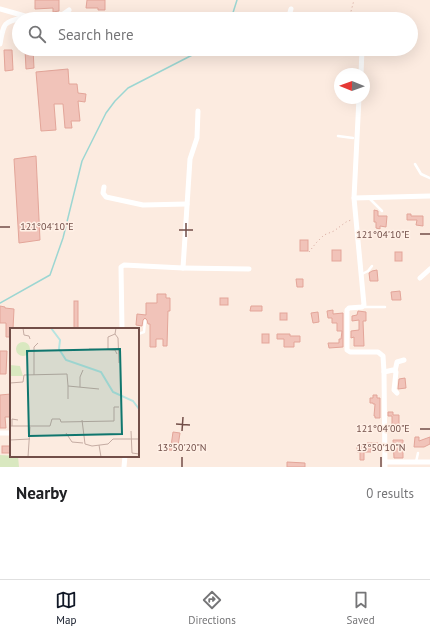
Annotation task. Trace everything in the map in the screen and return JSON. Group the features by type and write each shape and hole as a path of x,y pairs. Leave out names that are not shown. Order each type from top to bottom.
{"street":[{"path":"0,9 12,12"},
{"path":"0,44 3,28 7,21 12,20"},
{"path":"361,68 362,56"},
{"path":"358,104 355,138 354,198 364,302 363,307 349,308 346,311 347,350 350,352 380,353 383,356 386,465 430,462"},
{"path":"183,268 190,159 197,138 198,111"},
{"path":"104,187 103,193 106,196 137,204 187,204"},
{"path":"354,198 430,196"},
{"path":"122,328 121,266 249,269"},
{"path":"420,278 430,269"},
{"path":"397,393 394,390 397,376 395,371 397,362 404,360"},
{"path":"384,372 395,371"}],"lane":[{"path":"338,136 355,138"},
{"path":"415,164 421,174 430,178"},
{"path":"368,198 382,211"},
{"path":"362,274 368,271 372,266"},
{"path":"363,307 384,307"},
{"path":"139,334 144,332 145,321"},
{"path":"416,462 418,453"}],"path":[{"path":"350,12 354,0"},
{"path":"309,252 324,235 334,231 346,222 355,218"}],"green space":[{"path":"0,455 18,457 19,467 0,467"}],"building":[{"path":"35,0 59,0 59,11 53,12 53,8 35,9"},
{"path":"87,0 105,0 105,10 98,10 98,8 86,8"},
{"path":"4,50 12,50 13,70 5,71"},
{"path":"25,56 33,56 34,68 26,69"},
{"path":"68,69 69,84 77,84 78,93 86,94 85,102 78,101 80,121 71,121 72,128 65,128 63,104 54,104 56,130 41,131 36,72"},
{"path":"36,156 40,240 19,243 14,159"},
{"path":"374,210 378,211 378,216 387,216 386,227 380,226 380,229 376,228 376,222 374,222"},
{"path":"407,214 411,214 411,216 423,216 423,226 416,225 417,220 407,220"},
{"path":"300,240 308,240 308,251 300,251"},
{"path":"332,250 341,250 341,261 332,261"},
{"path":"395,252 402,252 402,261 395,261"},
{"path":"377,270 378,281 370,281 369,273"},
{"path":"296,279 303,279 303,287 297,287"},
{"path":"400,291 401,300 392,300 391,292"},
{"path":"157,294 166,294 166,298 170,298 167,346 163,346 163,339 156,339 156,347 150,347 150,324 148,324 145,318 142,326 136,325 137,314 146,315 146,303 157,303"},
{"path":"220,298 228,298 228,305 220,305"},
{"path":"74,301 78,301 78,328 74,328"},
{"path":"0,306 14,309 13,328 10,328 10,337 6,337 6,323 0,323"},
{"path":"251,306 262,306 262,311 250,311"},
{"path":"333,310 333,314 343,313 343,347 329,348 328,343 339,343 342,331 337,331 337,323 332,323 332,318 328,318 327,311"},
{"path":"358,311 366,312 366,321 363,321 364,346 354,346 354,337 351,338 351,331 359,330 359,320 352,321 352,316 357,315"},
{"path":"318,312 319,322 313,323 311,313"},
{"path":"280,313 287,313 287,320 280,320"},
{"path":"262,334 269,334 269,343 262,343"},
{"path":"277,334 300,336 300,342 294,342 294,347 284,347 284,339 277,339"},
{"path":"0,351 7,351 6,374 0,374"},
{"path":"405,378 406,388 398,389 399,379"},
{"path":"10,394 10,417 5,417 6,428 0,428 0,395"},
{"path":"373,395 377,395 377,398 380,398 380,418 375,418 375,404 370,403 370,398 373,398"},
{"path":"388,412 393,412 393,415 399,415 399,426 392,426 392,416 388,416"},
{"path":"173,432 180,433 178,446 180,446 180,451 169,450"},
{"path":"415,437 419,437 419,441 430,437 430,444 424,447 414,447"},
{"path":"393,440 403,440 403,458 394,458"},
{"path":"367,443 378,443 379,449 371,449 371,452 364,452 364,460 360,460 360,452 357,452 357,445 367,445"},
{"path":"2,446 10,446 10,453 2,453"},
{"path":"287,462 305,463 305,467 287,467"}],"waterway":[{"path":"233,12 237,0"},
{"path":"0,303 50,275 63,238 82,161 106,113 115,101 128,88 190,56"}]}
